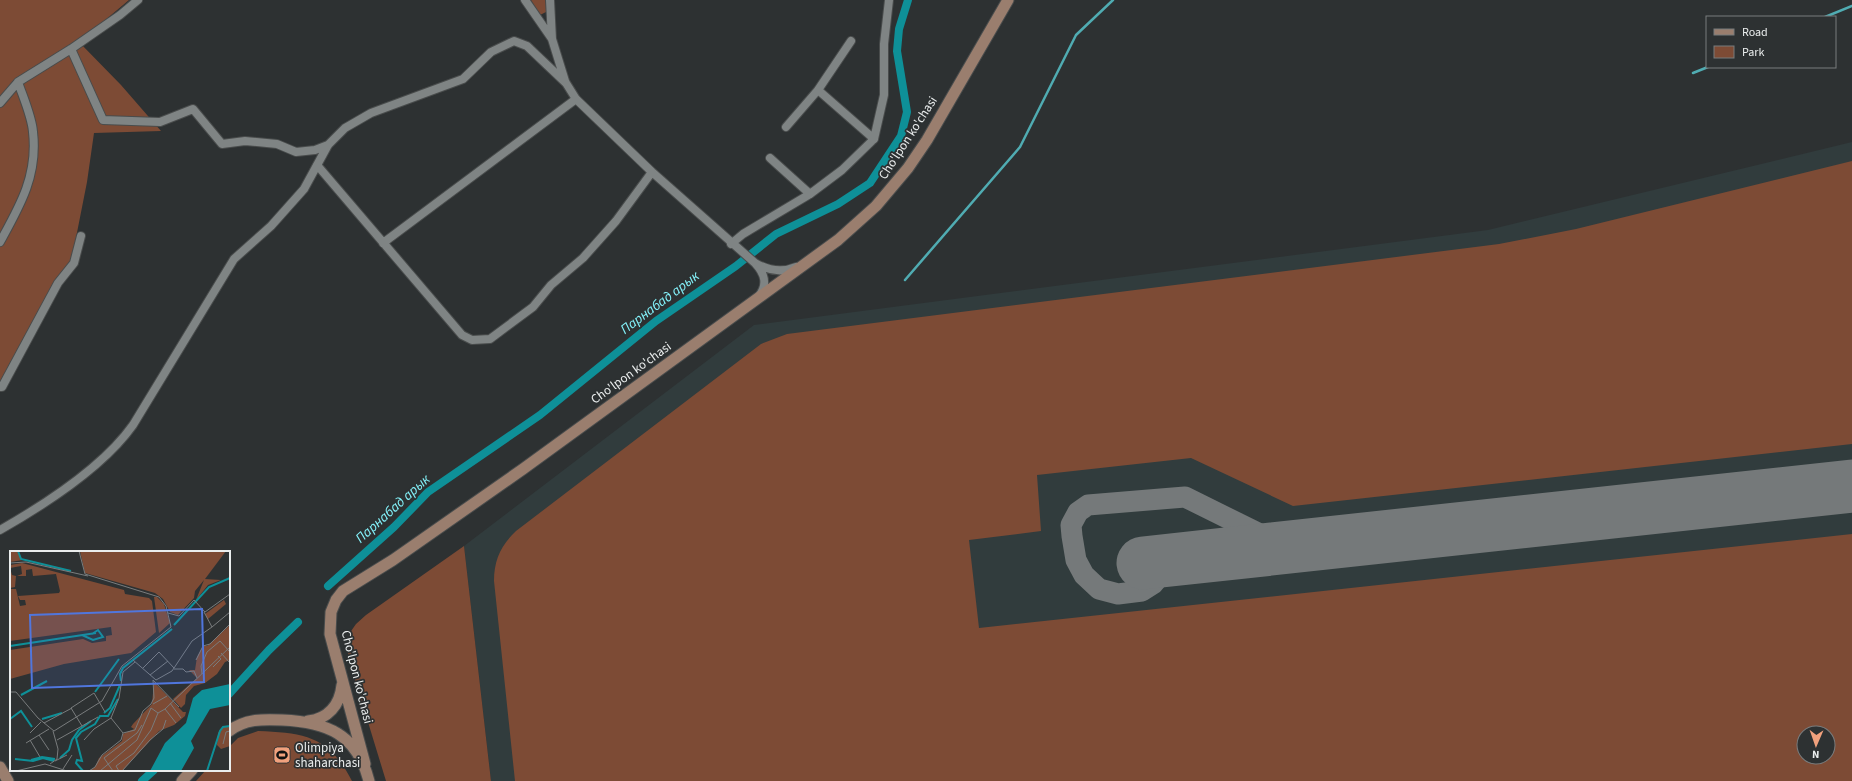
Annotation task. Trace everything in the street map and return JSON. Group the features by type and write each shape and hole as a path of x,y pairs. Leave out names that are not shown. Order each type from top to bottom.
{"main road":[{"name":"Cho'lpon ko'chasi","path":"369,781 334,650 330,627 334,605 343,591 393,560 523,469 808,262 863,218 903,175 927,140 1008,0"},
{"path":"230,730 242,723 257,719 303,721 320,718 330,713 339,699 342,680"},
{"path":"303,721 327,728 340,735 354,748 365,764"},
{"path":"0,767 8,781"},
{"path":"182,781 191,771"}],"street":[{"path":"0,103 18,82 72,49 120,15 138,0"},
{"path":"525,0 552,39"},
{"path":"550,0 552,39 566,83 576,99 652,172 755,264 763,273 764,278 763,290 755,300"},
{"path":"735,246 743,234 810,194 842,170 874,139 884,95 884,44 889,0"},
{"path":"0,530 84,473 102,459 125,436 234,259 271,226 304,189 328,145 345,128 371,113 463,79 491,52 514,41 527,46 566,83"},
{"path":"786,127 818,90 851,41"},
{"path":"72,49 103,120 160,122 193,109 222,144 245,141 277,144 296,152 315,150 328,145"},
{"path":"0,242 17,211 32,174 33,132 18,82"},
{"path":"818,90 874,139"},
{"path":"383,243 576,99"},
{"path":"770,158 810,194"},
{"path":"318,165 462,335 472,340 490,339 533,307 551,285 583,258 616,222 652,172"},
{"path":"0,387 2,387 58,284 74,263 81,236"},
{"path":"755,264 768,269 783,271 808,262"}],"shaded area":[{"path":"1852,142 1852,781 491,781 464,546 754,325 1488,230"}],"green space":[{"path":"0,0 129,0 79,42 121,85 161,131 94,133 87,182 69,273 0,384"},
{"path":"531,0 547,0 548,11 540,15"},
{"path":"1852,161 1852,444 1293,506 1191,458 1037,475 1041,531 969,540 979,628 1852,534 1852,781 515,781 494,581 495,566 502,547 516,531 761,344 787,334 1499,244 1576,229"},
{"path":"464,546 491,781 386,781 349,660 347,647 349,634 356,624 366,615"},
{"name":"Olimpiya shaharchasi","path":"258,731 289,733 314,740 325,746 334,754 352,781 196,781 205,771 230,771 230,746 238,738"}],"waterway":[{"name":"Парнабад арык","path":"328,586 394,527 428,492 540,415 656,321 736,266 776,234 838,204 870,183 901,136 907,112 897,51 899,29 908,0"},
{"path":"905,280 1020,147 1076,35 1113,0"},
{"path":"1827,16 1852,6"},
{"path":"1693,73 1706,68"},
{"name":"Парнабад арык","path":"230,693 269,650 298,622"},
{"name":"Парнабад арык","path":"142,781 153,771"}],"taxiway":[{"path":"1191,558 1164,571 1153,584 1142,591 1118,594 1099,589 1084,575 1076,560 1071,525 1078,512 1088,505 1185,497 1272,540 1282,544 1297,546"}],"runway":[{"path":"1143,563 1852,486"}],"place":[{"name":"Olimpiya shaharchasi","path":"282,755"}]}
